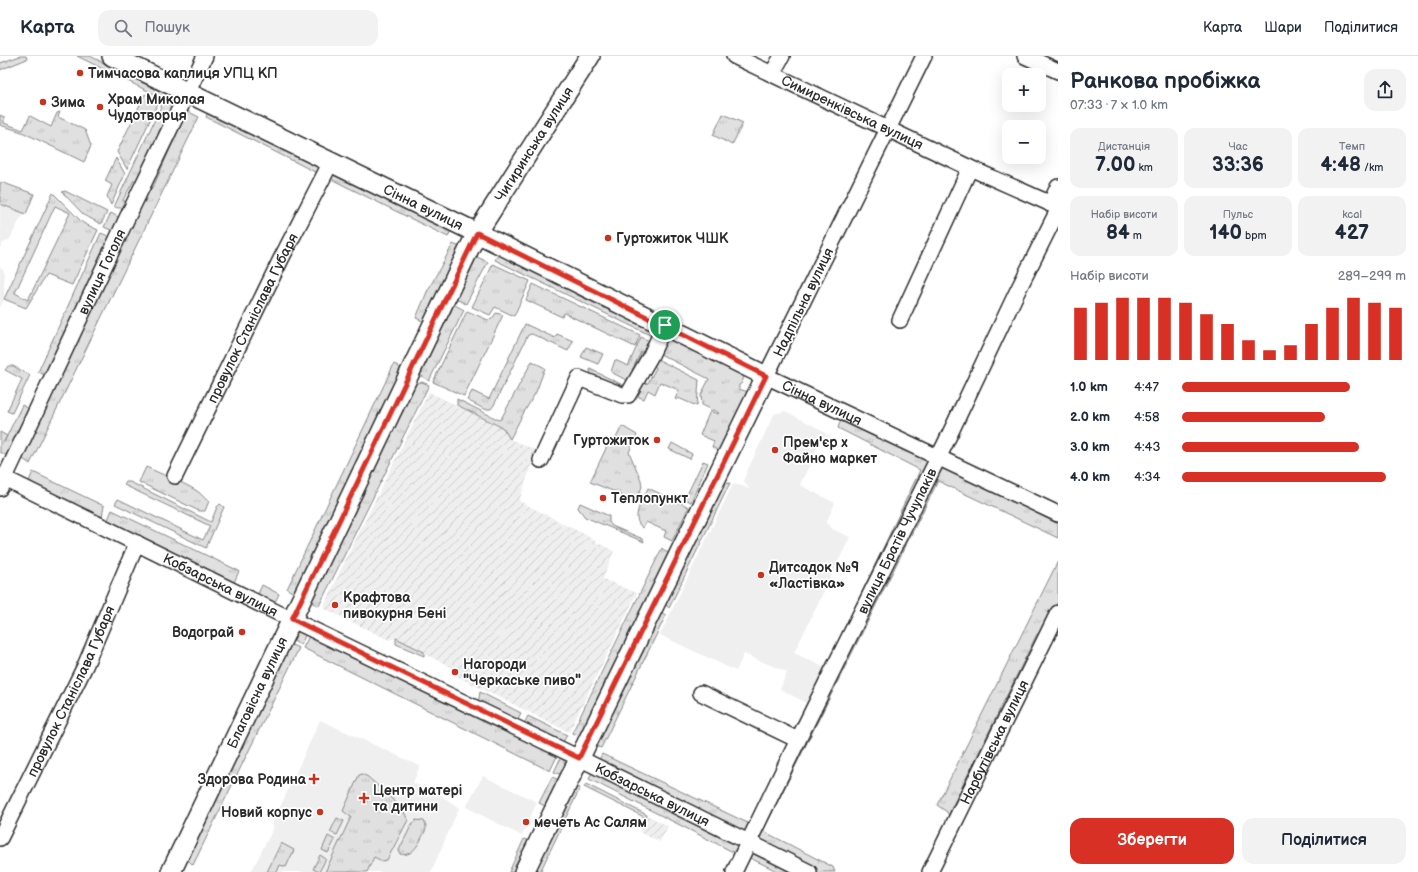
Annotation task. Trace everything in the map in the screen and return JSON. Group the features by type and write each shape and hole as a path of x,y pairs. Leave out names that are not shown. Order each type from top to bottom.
{"main road":[{"name":"Сінна вулиця","path":"112,56 477,233 766,376"},
{"name":"Чигиринська вулиця","path":"477,233 590,56"},
{"name":"Благовісна вулиця","path":"171,872 477,233"},
{"name":"Надпільна вулиця","path":"524,872 766,376"}],"street":[{"name":"вулиця Гоголя","path":"2,481 205,56"},
{"name":"Симиренківська вулиця","path":"734,56 1055,207"},
{"path":"772,74 782,56"},
{"name":"Надпільна вулиця","path":"766,376 924,56"},
{"path":"1025,56 1058,71"},
{"name":"провулок Станіслава Губаря","path":"175,476 280,258 331,162"},
{"path":"900,320 970,168"},
{"name":"вулиця Братів Чучупаків","path":"734,872 938,457 1016,294 1055,207 1058,187"},
{"path":"541,460 579,378 628,396 651,355 665,325"},
{"name":"Сінна вулиця","path":"766,376 1058,514"},
{"name":"Кобзарська вулиця","path":"2,481 137,542 809,872"},
{"name":"провулок Станіслава Губаря","path":"0,838 85,666 137,542"},
{"name":"Нарбутівська вулиця","path":"930,872 1058,613"},
{"path":"701,693 798,740"}],"shaded area":[{"path":"0,204 26,214 20,219 10,239 2,244 0,249"},
{"path":"0,267 3,269 4,273 4,299 0,308"},
{"path":"429,392 503,428 510,439 538,451 532,463 519,501 614,551 603,579 637,593 569,732 458,677 457,670 395,638 389,640 323,608"},
{"name":"Дитсадок №9 «Ластівка»","path":"785,411 816,427 833,438 823,436 800,485 835,503 826,523 834,530 850,537 794,653 826,668 808,704 780,689 787,672 744,654 736,671 660,635 733,484 749,489 744,481 745,476 774,414"},
{"name":"Центр матері та дитини","path":"320,720 420,766 413,783 439,794 459,808 431,872 251,872 274,827 272,825"},
{"path":"483,776 537,802 522,836 466,807"},
{"path":"647,815 668,826 660,842 639,832"}],"green space":[{"path":"20,56 26,56 27,59 0,70 0,63"},
{"path":"77,56 90,56 172,97 170,102"},
{"path":"145,94 159,101 127,169 117,152"},
{"path":"163,102 175,107 141,182 134,180 123,200 129,204 122,208 114,207"},
{"path":"187,111 199,117 30,464 20,457 140,203 154,185"},
{"path":"60,112 58,117 85,130 91,146 84,162 22,132 0,125 0,115 4,117 4,123 23,130 30,116 51,127 57,113"},
{"path":"208,112 318,165 321,170 321,175 206,117"},
{"path":"723,114 743,123 732,145 713,135"},
{"path":"116,158 125,174 111,205 107,196 112,185 105,181"},
{"path":"336,174 451,230 448,237 329,178 331,175"},
{"path":"1,182 34,194 26,214 0,204"},
{"path":"65,191 107,212 101,224 84,215 62,192"},
{"path":"53,193 83,223 98,230 72,285 46,275 26,308 4,299","holes":["55,206 70,213 28,300 15,293"]},
{"path":"111,213 118,217 120,222 113,231 104,227"},
{"path":"101,233 108,236 111,242 48,376 38,372"},
{"path":"453,244 460,247 427,323 416,318 427,292"},
{"path":"499,253 571,287 575,294 613,312 622,313 656,332 654,337 495,260"},
{"path":"475,256 488,262 466,304 456,299 455,295"},
{"path":"493,264 530,281 514,316 495,307 490,315 472,307"},
{"path":"533,284 640,335 635,347 564,313 562,317 526,300"},
{"path":"455,305 464,310 429,381 419,374 451,306"},
{"path":"467,311 488,320 492,319 496,313 503,315 464,396 433,382"},
{"path":"525,324 555,338 557,334 573,341 568,351 532,334 528,335 491,409 484,409 467,400 472,391 489,399"},
{"path":"667,335 745,373 742,383 739,385 739,389 748,392 719,451 712,447 714,441 700,435 710,411 719,413 702,405 701,395 709,379 658,353"},
{"path":"641,337 654,343 650,351 641,352 632,370 637,377 633,381 628,381 611,372 615,360 628,366"},
{"path":"586,347 603,354 598,364 581,357"},
{"path":"653,357 699,380 697,406 678,398 677,400 675,399 679,390 660,382 655,394 648,390 644,399 639,397 637,394 639,385 648,383 656,368 651,361"},
{"path":"532,361 545,368 536,392 510,439 503,428 457,405 457,399 499,420 501,419"},
{"path":"394,364 403,372 296,594 287,589"},
{"path":"8,366 13,366 30,375 12,413 7,411 22,379 5,370"},
{"path":"590,369 627,387 624,392 591,378"},
{"path":"422,382 429,385 319,606 309,601 413,384"},
{"path":"22,405 33,411 10,457 0,452 0,432 7,436"},
{"path":"844,420 928,459 930,464 799,733 794,731 826,668 920,470 838,428 840,422"},
{"path":"622,426 637,435 629,452 641,480 642,487 635,503 627,500 618,493 590,482 609,442 613,444"},
{"path":"672,443 692,454 690,459 669,449"},
{"path":"703,461 708,463 691,502 685,499"},
{"path":"944,466 1058,524 1058,538 938,481 763,831 833,867 835,872 818,872 759,843 758,839 936,471"},
{"path":"146,467 185,484 199,492 209,501 205,511 199,511 139,482"},
{"path":"33,472 104,506 102,517 98,518 28,483"},
{"path":"126,482 130,482 211,522 217,507 220,504 224,507 206,548 115,504 118,499 203,540 210,526 124,485"},
{"path":"730,483 669,608 665,601 721,485"},
{"path":"648,488 689,507 672,541 664,537 666,531 646,522 643,528 639,524 637,519 638,509"},
{"path":"580,503 609,516 609,522 612,526 643,539 644,542 585,517 578,508"},
{"path":"112,510 239,571 233,585 107,522"},
{"path":"662,548 668,553 668,557 581,736 572,733"},
{"path":"1058,561 1058,602 1044,631 1037,634 950,811 952,815 950,818 947,812 937,805"},
{"path":"262,585 279,594 274,604 257,596"},
{"path":"662,614 666,615 601,748 595,746 658,616"},
{"path":"302,631 306,633 301,645 291,640 295,634"},
{"path":"310,634 558,754 550,771 303,648"},
{"path":"396,638 424,652 424,656 396,644"},
{"path":"289,644 299,648 193,865 187,859"},
{"path":"480,692 521,713 516,722 478,704"},
{"path":"528,716 567,735 562,744 523,726"},
{"path":"602,754 752,825 749,830 745,832 598,762"},
{"path":"561,757 564,763 562,775 554,772"},
{"path":"592,772 736,842 739,846 739,855 589,779"},
{"path":"362,774 368,777 402,808 408,820 387,860 382,861 374,857 367,872 325,872 351,817 343,811 359,775"},
{"path":"552,777 559,780 547,807 539,803"},
{"path":"586,784 647,815 646,818 584,787"},
{"path":"575,786 580,788 540,872 533,872"},
{"path":"337,818 344,821 337,835 330,832"},
{"path":"416,820 424,821 426,829 413,850 409,853 400,854 399,850 412,824"},
{"path":"328,836 335,840 328,853 322,850"},
{"path":"524,839 530,841 515,872 509,872"},
{"path":"281,843 294,850 286,867 280,865 277,872 267,872"},
{"path":"754,852 796,872 779,872 746,856 749,853"},
{"path":"320,855 326,859 319,872 313,869"}],"place":[{"name":"Тимчасова каплиця УПЦ КП","path":"80,73"},
{"name":"Зима","path":"43,102"},
{"name":"Храм Миколая Чудотворця","path":"100,107"},
{"name":"Гуртожиток ЧШК","path":"608,238"},
{"name":"Гуртожиток","path":"657,440"},
{"name":"Прем'єр х Файно маркет","path":"775,450"},
{"name":"Теплопункт","path":"603,498"},
{"name":"Дитсадок №9 «Ластівка»","path":"761,575"},
{"name":"Крафтова пивокурня Бені","path":"335,605"},
{"name":"Водограй","path":"242,632"},
{"name":"Нагороди \"Черкаське пиво\"","path":"455,672"},
{"name":"Здорова Родина","path":"314,779"},
{"name":"Центр матері та дитини","path":"364,798"},
{"name":"Новий корпус","path":"320,812"},
{"name":"мечеть Ас Салям","path":"526,822"}],"route":[{"path":"477,233 665,325 766,376 579,758 292,619 477,233"}]}
